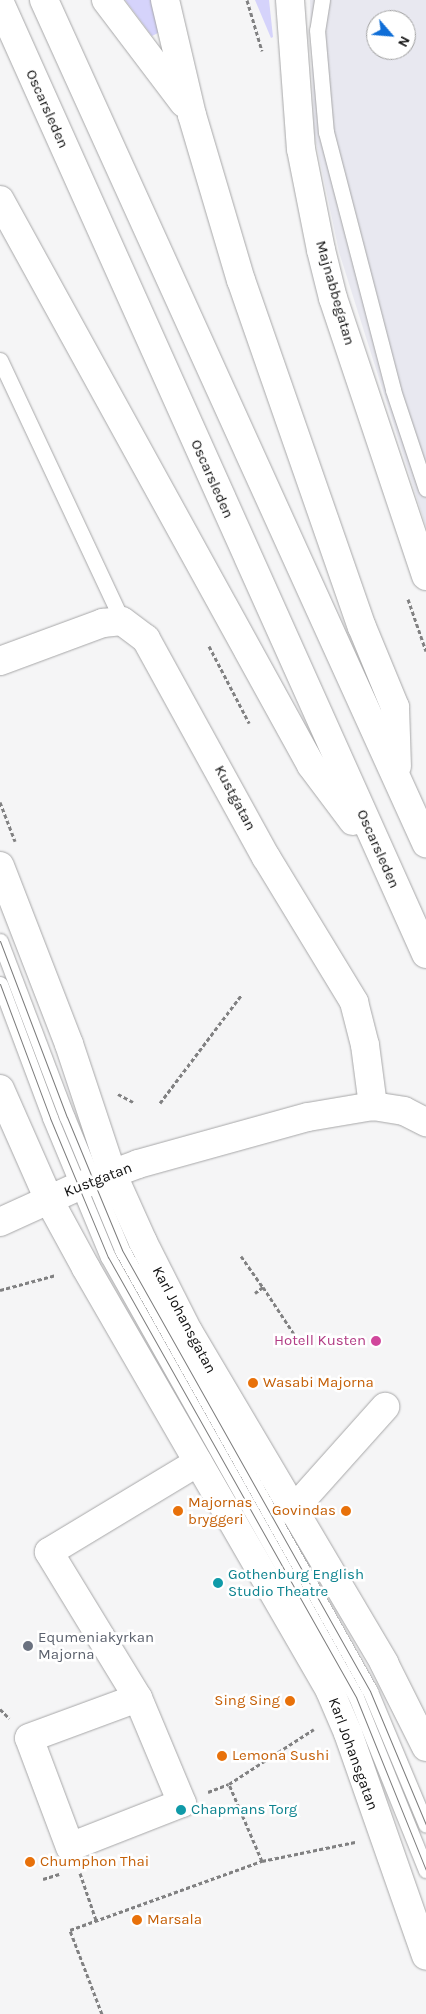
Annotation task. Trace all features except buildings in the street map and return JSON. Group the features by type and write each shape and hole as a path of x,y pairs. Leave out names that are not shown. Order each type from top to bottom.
{"main road":[{"path":"44,0 426,842"},
{"path":"106,0 192,115"},
{"path":"165,0 192,115 241,280 362,627 395,707 398,780"},
{"name":"Majnabbegatan","path":"290,0 301,149 321,250 333,298 426,576"},
{"name":"Oscarsleden","path":"2,8 426,954"},
{"path":"0,200 311,765 384,863"},
{"path":"0,661 103,623 122,621"},
{"name":"Kustgatan","path":"122,621 146,639 164,667 266,857 354,1002 365,1045 373,1106"},
{"name":"Karl Johansgatan","path":"0,866 69,1044 94,1180 188,1331 292,1511 384,1663 423,1734"},
{"name":"Karl Johansgatan","path":"0,1089 50,1200 86,1268 330,1691 348,1733 426,1956"},
{"name":"Kustgatan","path":"0,1222 94,1180 250,1132 373,1106 404,1111 426,1122"},
{"path":"292,1511 385,1407"},
{"path":"138,1698 29,1738 70,1846 182,1803 138,1698 49,1552 198,1462"}],"lane":[{"path":"322,0 317,30 326,132 393,390 426,489"},
{"path":"0,360 122,621"},
{"path":"0,942 122,1250 156,1314 370,1691 426,1825"},
{"path":"0,984 94,1180 108,1257 356,1697 426,1870"}],"path":[{"path":"160,1103 242,994"},
{"path":"112,1090 133,1102"},
{"path":"241,1256 294,1334"},
{"path":"0,1290 86,1268"},
{"path":"255,1293 263,1287"},
{"path":"182,1803 229,1784 321,1724"},
{"path":"229,1784 262,1861"},
{"path":"102,2014 70,1930 262,1861 359,1841"},
{"path":"70,1846 96,1920"}],"shaded area":[{"path":"125,0 155,0 162,31 152,36"},
{"path":"255,0 269,0 273,37 271,38"},
{"path":"310,0 426,0 426,527 339,252 314,133"}],"tram line":[{"path":"0,941 67,1117 122,1250 370,1691 426,1825"},
{"path":"0,984 50,1118 108,1257 356,1697 426,1870"}],"place":[{"name":"Hotell Kusten","path":"376,1341"},
{"name":"Wasabi Majorna","path":"253,1383"},
{"name":"Majornas bryggeri","path":"178,1511"},
{"name":"Govindas","path":"346,1511"},
{"name":"Gothenburg English Studio Theatre","path":"218,1583"},
{"name":"Equmeniakyrkan Majorna","path":"28,1646"},
{"name":"Sing Sing","path":"290,1701"},
{"name":"Lemona Sushi","path":"222,1756"},
{"name":"Chapmans Torg","path":"181,1810"},
{"name":"Chumphon Thai","path":"30,1862"},
{"name":"Marsala","path":"137,1920"}]}
